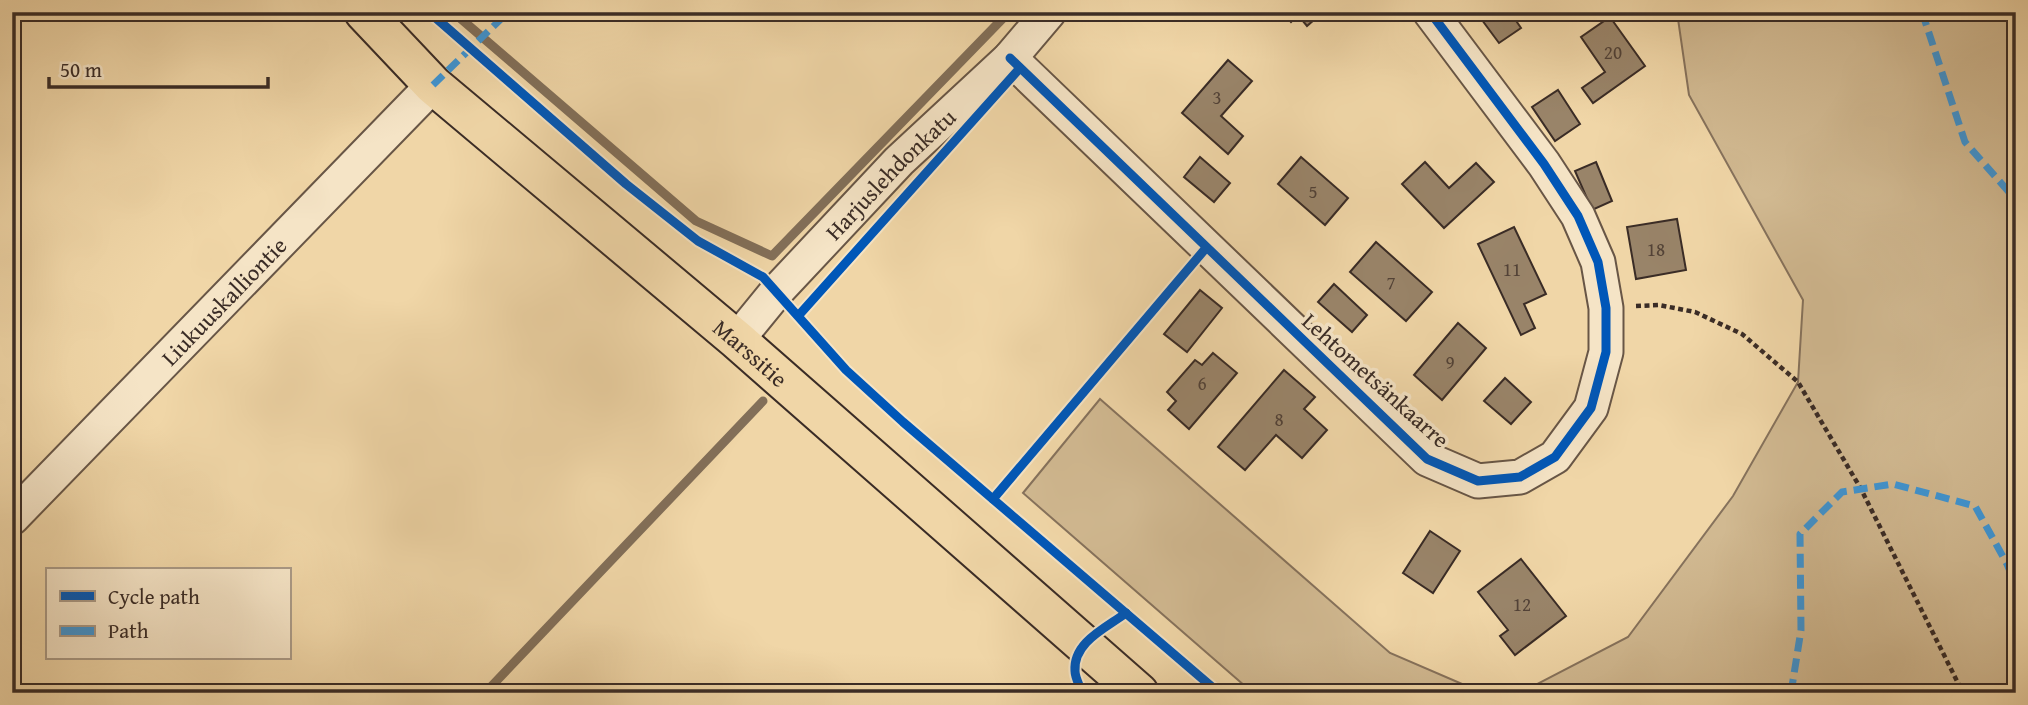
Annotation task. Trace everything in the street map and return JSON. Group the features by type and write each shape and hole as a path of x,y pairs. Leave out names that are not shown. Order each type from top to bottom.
{"main road":[{"name":"Marssitie","path":"364,12 433,85 737,340 1139,693"}],"street":[{"name":"Harjuslehdonkatu","path":"737,340 777,291 899,161 1010,58 1049,12"},
{"name":"Lehtometsänkaarre","path":"1010,58 1427,459 1478,481 1520,477 1555,457 1591,408 1606,352 1606,308 1598,262 1578,216 1544,164 1430,12"},
{"name":"Liukuuskalliontie","path":"12,518 433,85"}],"path":[{"path":"1606,308 1659,305 1695,312 1742,334 1798,382 1861,489 1963,693"}],"shaded area":[{"path":"1677,12 2016,12 2016,693 1520,693 1628,637 1733,496 1798,382 1803,300 1689,95"},
{"path":"1100,399 1390,653 1483,693 1253,693 1023,493"}],"building":[{"path":"1282,12 1323,12 1307,26 1298,15 1291,22"},
{"path":"1493,12 1510,12 1521,28 1499,43 1482,20"},
{"path":"1610,17 1645,66 1593,103 1582,88 1605,72 1581,37"},
{"path":"1228,60 1252,81 1221,116 1243,136 1228,154 1182,113"},
{"path":"1558,90 1580,124 1555,141 1532,107"},
{"path":"1200,157 1230,183 1214,202 1184,177"},
{"path":"1301,157 1348,198 1325,225 1278,184"},
{"path":"1425,162 1449,188 1476,163 1494,182 1444,228 1402,184"},
{"path":"1596,162 1612,201 1592,210 1575,171"},
{"path":"1677,219 1686,270 1636,279 1627,227"},
{"path":"1514,227 1546,294 1524,304 1535,328 1521,335 1478,244"},
{"path":"1376,242 1432,292 1406,321 1350,272"},
{"path":"1334,284 1367,315 1352,332 1318,302"},
{"path":"1200,290 1222,308 1187,352 1164,334"},
{"path":"1458,323 1486,348 1442,400 1414,375"},
{"path":"1213,353 1237,373 1189,429 1168,410 1176,401 1167,392 1195,360 1202,365"},
{"path":"1284,370 1315,397 1304,409 1327,430 1302,458 1276,435 1245,470 1218,447"},
{"path":"1505,378 1531,402 1511,424 1484,401"},
{"path":"1430,531 1460,551 1433,593 1403,573"},
{"path":"1521,559 1566,616 1515,655 1500,636 1508,630 1478,592"}],"waterway":[{"path":"453,12 696,221 772,256 1009,12"},
{"path":"485,693 763,401"}],"marked path":[{"path":"1922,12 1965,142 2016,200"},
{"path":"433,85 504,16"},
{"path":"1791,693 1801,630 1800,534 1842,492 1893,484 1975,506 2016,586"}],"cycle path":[{"path":"429,12 626,184 698,241 763,277 846,370 1219,693"},
{"path":"1010,58 1427,459 1478,481 1520,477 1555,457 1591,408 1606,352 1606,308 1598,262 1578,216 1544,164 1430,12"},
{"path":"799,315 1020,68"},
{"path":"993,499 1206,248"},
{"path":"1082,693 1075,671 1079,652 1092,637 1126,613"}]}
